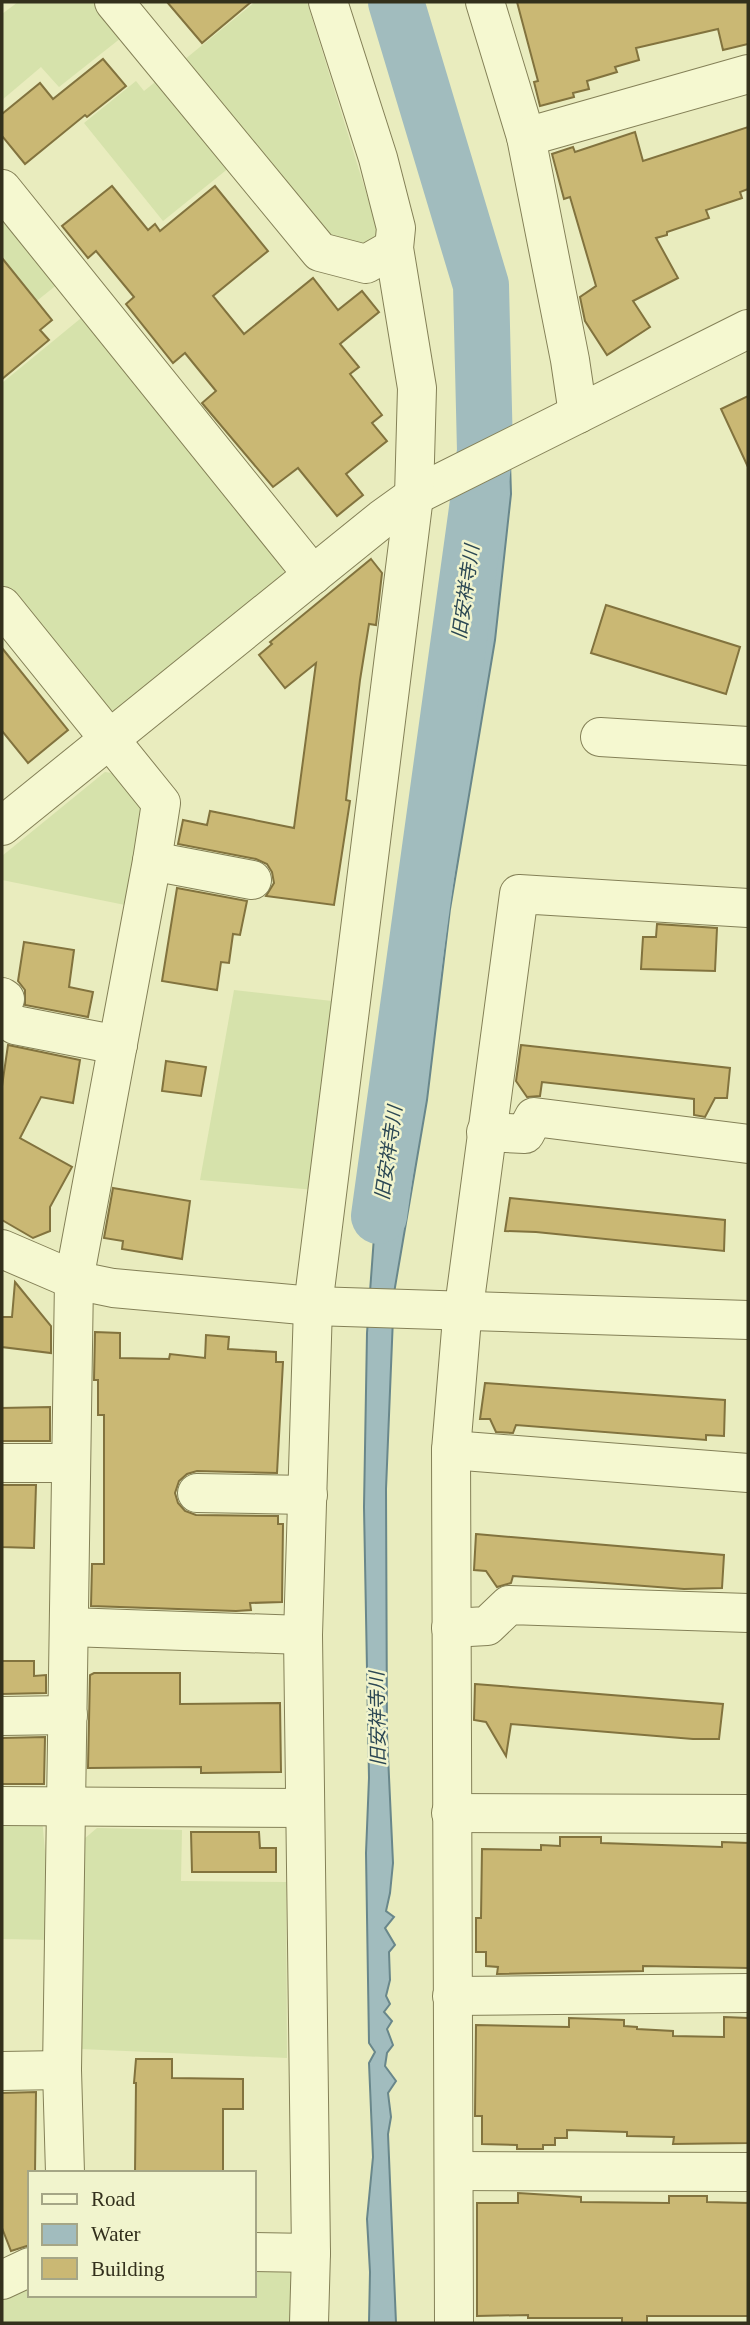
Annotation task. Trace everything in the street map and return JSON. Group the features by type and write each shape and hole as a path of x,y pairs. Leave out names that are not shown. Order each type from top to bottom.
{"street":[{"path":"114,2 320,252 366,264 394,248"},
{"path":"309,2323 311,2253 303,1635 313,1306 414,496 417,388 394,248 396,228 328,2"},
{"path":"485,2 526,137 570,360 578,414"},
{"path":"526,137 748,74"},
{"path":"4,196 313,575"},
{"path":"2,826 414,496 748,328"},
{"path":"2,606 161,803 74,1280 62,2070 65,2171"},
{"path":"600,737 748,746"},
{"path":"152,861 252,880"},
{"path":"454,2323 452,1310 486,1132 519,894 748,908"},
{"path":"7,1007 118,1045"},
{"path":"486,1132 525,1133 534,1117 748,1144"},
{"path":"2,1249 74,1280 114,1288 313,1306 748,1320"},
{"path":"451,1450 748,1473"},
{"path":"2,1463 71,1463"},
{"path":"197,1493 308,1495"},
{"path":"451,1628 487,1626 509,1605 748,1613"},
{"path":"69,1627 303,1635"},
{"path":"2,1716 68,1715"},
{"path":"2,1806 305,1808"},
{"path":"452,1813 748,1814"},
{"path":"452,1996 748,1993"},
{"path":"2,2071 62,2070"},
{"path":"454,2171 748,2172"},
{"path":"256,2252 311,2253"},
{"path":"2,2280 28,2268"}],"green space":[{"path":"18,2 99,2 126,34 59,87 41,67 2,100 2,14"},
{"path":"255,2 307,2 378,231 368,248 330,242 184,60"},
{"path":"164,75 235,163 163,221 84,123 136,81 144,91"},
{"path":"2,212 59,283 2,329"},
{"path":"86,314 285,559 283,580 122,710 102,711 2,588 2,383"},
{"path":"105,772 118,774 140,800 144,818 125,905 2,880 2,856"},
{"path":"234,990 341,1002 315,1190 200,1180"},
{"path":"2,1806 41,1807 53,1940 2,1939"},
{"path":"97,1828 182,1830 181,1881 286,1882 287,2058 80,2049 84,1839"},
{"path":"256,2252 311,2253 309,2323 2,2323 2,2278 28,2265 28,2297 256,2297"}],"water":[{"path":"400,2 420,2 428,35 457,117 498,283 508,399 511,494 495,640 450,909 427,1100 394,1293 386,1489 387,1734 393,1863 386,1911 394,1917 385,1928 395,1945 389,1952 390,1980 386,1996 390,2004 384,2012 392,2021 387,2029 393,2045 387,2053 385,2066 396,2081 388,2093 391,2117 388,2134 396,2323 369,2323 367,2219 373,2157 369,2063 375,2052 369,2043 366,1853 369,1778 364,1507 367,1333 379,1168 407,1092 412,977 430,928 479,580 490,419 477,323 476,242 458,168"}],"building":[{"path":"167,2 251,2 202,43"},
{"path":"517,2 748,2 748,44 723,50 718,29 636,48 639,60 615,67 617,72 587,81 589,89 573,93 574,97 540,106 534,82 538,81"},
{"path":"103,59 126,86 87,117 85,115 25,164 2,136 2,114 40,83 53,99"},
{"path":"748,127 748,189 740,192 742,198 706,210 709,218 656,238 678,278 633,301 650,327 607,355 585,321 580,297 596,286 570,197 564,199 552,154 573,147 575,152 635,132 643,161"},
{"path":"112,186 148,230 155,224 160,231 215,186 268,251 213,296 244,334 313,278 338,310 362,291 379,312 340,344 359,367 350,374 382,415 372,423 387,441 346,474 363,495 337,516 298,468 273,487 202,403 216,391 185,353 173,363 126,304 134,297 96,251 88,258 62,226"},
{"path":"2,258 52,320 40,330 49,340 2,379"},
{"path":"748,396 748,467 721,409"},
{"path":"371,559 382,573 376,625 369,624 360,680 346,800 350,801 334,905 266,896 274,883 267,864 256,859 178,844 183,820 207,825 210,811 294,828 316,663 285,688 259,655 272,644 270,642"},
{"path":"606,605 740,647 726,694 591,653"},
{"path":"2,648 68,730 28,763 2,731"},
{"path":"177,888 247,901 240,935 233,934 229,963 221,962 217,990 162,981"},
{"path":"657,924 717,928 715,971 641,969 643,937 656,937"},
{"path":"24,942 74,950 69,987 93,992 88,1017 25,1005 25,990 18,981"},
{"path":"8,1045 80,1060 73,1103 41,1097 20,1138 72,1167 50,1207 50,1231 33,1238 2,1220 2,1086"},
{"path":"521,1045 730,1068 727,1098 715,1098 705,1117 694,1115 694,1099 542,1082 540,1096 527,1097 516,1081"},
{"path":"166,1061 206,1067 201,1096 162,1091"},
{"path":"113,1188 190,1201 182,1259 122,1249 123,1241 104,1238"},
{"path":"510,1198 725,1220 724,1251 505,1231"},
{"path":"15,1282 51,1326 51,1353 2,1347 2,1317 12,1317"},
{"path":"95,1332 120,1333 120,1358 169,1359 170,1354 205,1358 206,1335 229,1337 228,1349 276,1352 276,1362 283,1362 277,1473 197,1471 187,1474 179,1481 175,1493 178,1503 185,1511 196,1515 278,1516 278,1524 283,1524 282,1602 250,1603 251,1610 236,1611 91,1606 92,1564 104,1564 104,1415 98,1415 98,1380 94,1380"},
{"path":"485,1383 725,1400 724,1436 706,1435 706,1440 516,1425 513,1433 496,1432 490,1419 480,1419"},
{"path":"50,1407 50,1441 2,1441 2,1408"},
{"path":"2,1485 36,1485 34,1548 2,1547"},
{"path":"476,1534 724,1555 722,1588 684,1589 513,1576 511,1583 497,1587 486,1571 474,1570"},
{"path":"2,1661 34,1661 34,1676 46,1675 46,1693 2,1694"},
{"path":"180,1673 180,1704 280,1703 281,1772 201,1773 201,1767 88,1768 90,1675"},
{"path":"475,1684 723,1704 719,1739 511,1724 506,1756 486,1722 474,1720"},
{"path":"45,1737 44,1784 2,1784 2,1738"},
{"path":"191,1832 259,1832 260,1848 276,1848 276,1872 192,1872"},
{"path":"560,1837 601,1837 601,1843 722,1847 722,1842 748,1843 748,1968 643,1966 643,1971 497,1974 498,1967 486,1966 486,1952 476,1952 476,1918 481,1918 482,1849 541,1850 541,1845 560,1846"},
{"path":"724,2017 748,2018 748,2143 673,2144 674,2137 567,2130 567,2138 555,2138 555,2145 543,2145 543,2149 517,2149 517,2145 482,2144 482,2116 475,2116 476,2025 569,2027 569,2018 624,2020 624,2026 673,2031 673,2036 724,2037"},
{"path":"136,2059 172,2059 172,2078 243,2079 243,2109 223,2109 223,2171 135,2171"},
{"path":"36,2092 35,2171 28,2171 28,2246 11,2251 2,2228 2,2093"},
{"path":"518,2193 581,2197 581,2202 669,2203 669,2196 707,2196 707,2202 748,2203 748,2316 647,2316 647,2323 622,2323 622,2318 477,2316 477,2203 518,2203"}],"waterway":[{"name":"旧安祥寺川","path":"379,1216 485,451 481,285 396,2"}]}
